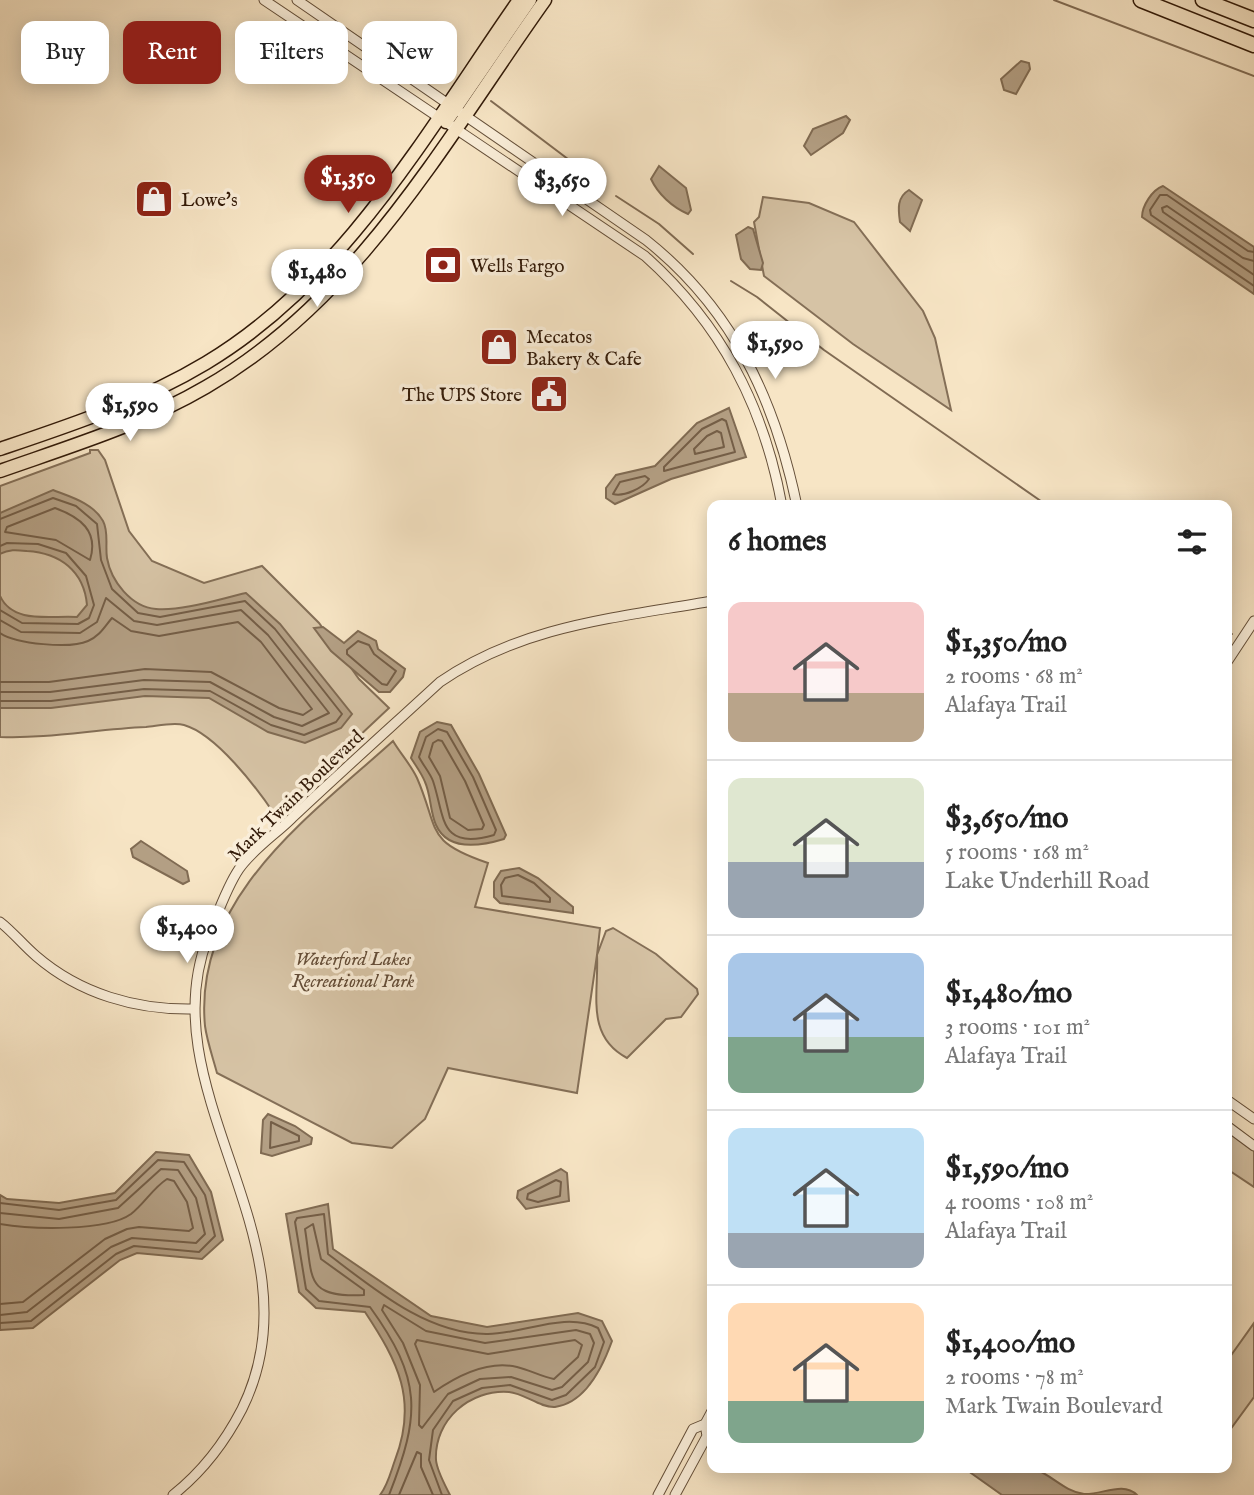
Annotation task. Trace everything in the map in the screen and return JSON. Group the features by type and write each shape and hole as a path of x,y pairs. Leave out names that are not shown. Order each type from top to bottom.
{"highway":[{"path":"1141,0 1254,45"},
{"path":"1203,0 1254,20"}],"main road":[{"path":"0,449 108,412 172,382 233,345 300,292 359,228 446,122 519,0"},
{"path":"0,471 117,431 162,411 237,367 293,324 361,259 446,122 530,0"},
{"path":"455,109 545,0"},
{"path":"293,324 301,306 300,292"}],"street":[{"path":"264,0 645,256 681,293 737,368 773,458 781,500"},
{"path":"297,0 646,240 694,284 750,362 786,451 796,500"},
{"name":"Mark Twain Boulevard","path":"173,1495 209,1460 243,1405 260,1358 265,1309 256,1236 198,1052 193,1009 207,940 239,869 440,682 464,665 503,646 543,632 707,602"},
{"path":"1232,654 1254,621"},
{"path":"0,922 36,956 95,992 155,1010 193,1009"},
{"path":"1232,1104 1254,1119"},
{"path":"1232,1130 1254,1146"},
{"path":"675,1495 707,1436 707,1420"},
{"path":"658,1495 693,1429 705,1424"}],"green space":[{"path":"763,197 809,203 854,222 923,311 935,338 951,410 853,344 764,276 754,222 759,217"},
{"path":"90,450 98,450 105,460 129,531 152,561 204,583 262,566 319,623 359,679 389,708 275,815 247,777 222,750 196,730 184,725 170,724 36,737 0,737 0,486 90,453"},
{"name":"Waterford Lakes Recreational Park","path":"393,741 412,768 437,832 443,840 453,848 488,863 475,907 600,928 577,1093 448,1068 425,1119 392,1148 352,1143 217,1073 205,1026 206,980 218,938 237,900 263,864 293,831"},
{"path":"613,928 656,954 697,989 698,994 681,1017 666,1019 627,1058 614,1049 600,1026 596,998 597,955 606,931"},
{"path":"1232,1135 1254,1150 1254,1187 1232,1172"},
{"path":"1254,1323 1254,1397 1232,1427 1232,1354"}],"water":[{"path":"1021,61 1029,63 1030,69 1016,94 1004,90 1001,79"},
{"path":"846,116 850,120 843,133 811,155 804,146 813,129"},
{"path":"659,166 686,188 691,210 688,214 676,208 657,190 651,179"},
{"path":"1163,186 1254,247 1254,294 1142,217 1148,199"},
{"path":"909,190 922,200 910,231 900,222 899,212 900,200"},
{"path":"748,227 753,229 763,263 761,270 750,269 741,259 736,235"},
{"path":"729,408 746,457 671,479 615,504 606,498 606,488 616,475 655,466 697,423"},
{"path":"53,490 81,501 99,515 106,530 109,567 118,584 138,603 156,609 178,608 246,593 280,624 352,714 341,728 305,743 268,732 209,698 145,696 51,708 0,708 0,596 14,611 34,617 77,617 87,605 81,582 60,560 39,552 16,550 0,554 0,513"},
{"path":"323,627 344,643 358,631 376,641 378,649 405,669 403,677 390,692 379,692 331,651 314,628"},
{"path":"437,722 451,725 479,774 506,835 504,839 466,845 448,840 441,834 433,815 427,787 411,758 420,732"},
{"path":"141,841 187,871 189,881 183,884 133,857 131,849"},
{"path":"519,868 538,878 573,907 573,913 500,903 494,897 494,882 501,871"},
{"path":"268,1114 295,1126 312,1138 311,1144 272,1156 261,1153 263,1120"},
{"path":"156,1152 189,1155 211,1192 223,1240 202,1259 137,1253 120,1260 33,1328 0,1330 0,1195 7,1199 59,1203 115,1193"},
{"path":"561,1169 567,1173 569,1201 526,1209 517,1198 518,1191"},
{"path":"328,1204 333,1249 431,1316 487,1327 578,1313 602,1321 612,1341 592,1382 576,1399 555,1407 509,1392 495,1392 468,1402 448,1420 437,1445 437,1464 450,1495 380,1495 395,1460 405,1419 401,1382 395,1365 365,1312 316,1308 299,1292 286,1214"},
{"path":"971,1473 1043,1473 1064,1487 1084,1494 1125,1489 1137,1495 1002,1495"}],"waterway":[{"path":"1054,0 1254,76"},
{"path":"491,101 601,184"},
{"path":"616,196 659,224 693,254"},
{"path":"731,281 757,297 824,350 1039,500"}],"place":[{"name":"Lowe's","path":"154,199"},
{"name":"Wells Fargo","path":"443,265"},
{"name":"Mecatos Bakery & Cafe","path":"499,347"},
{"name":"The UPS Store","path":"549,394"}]}
